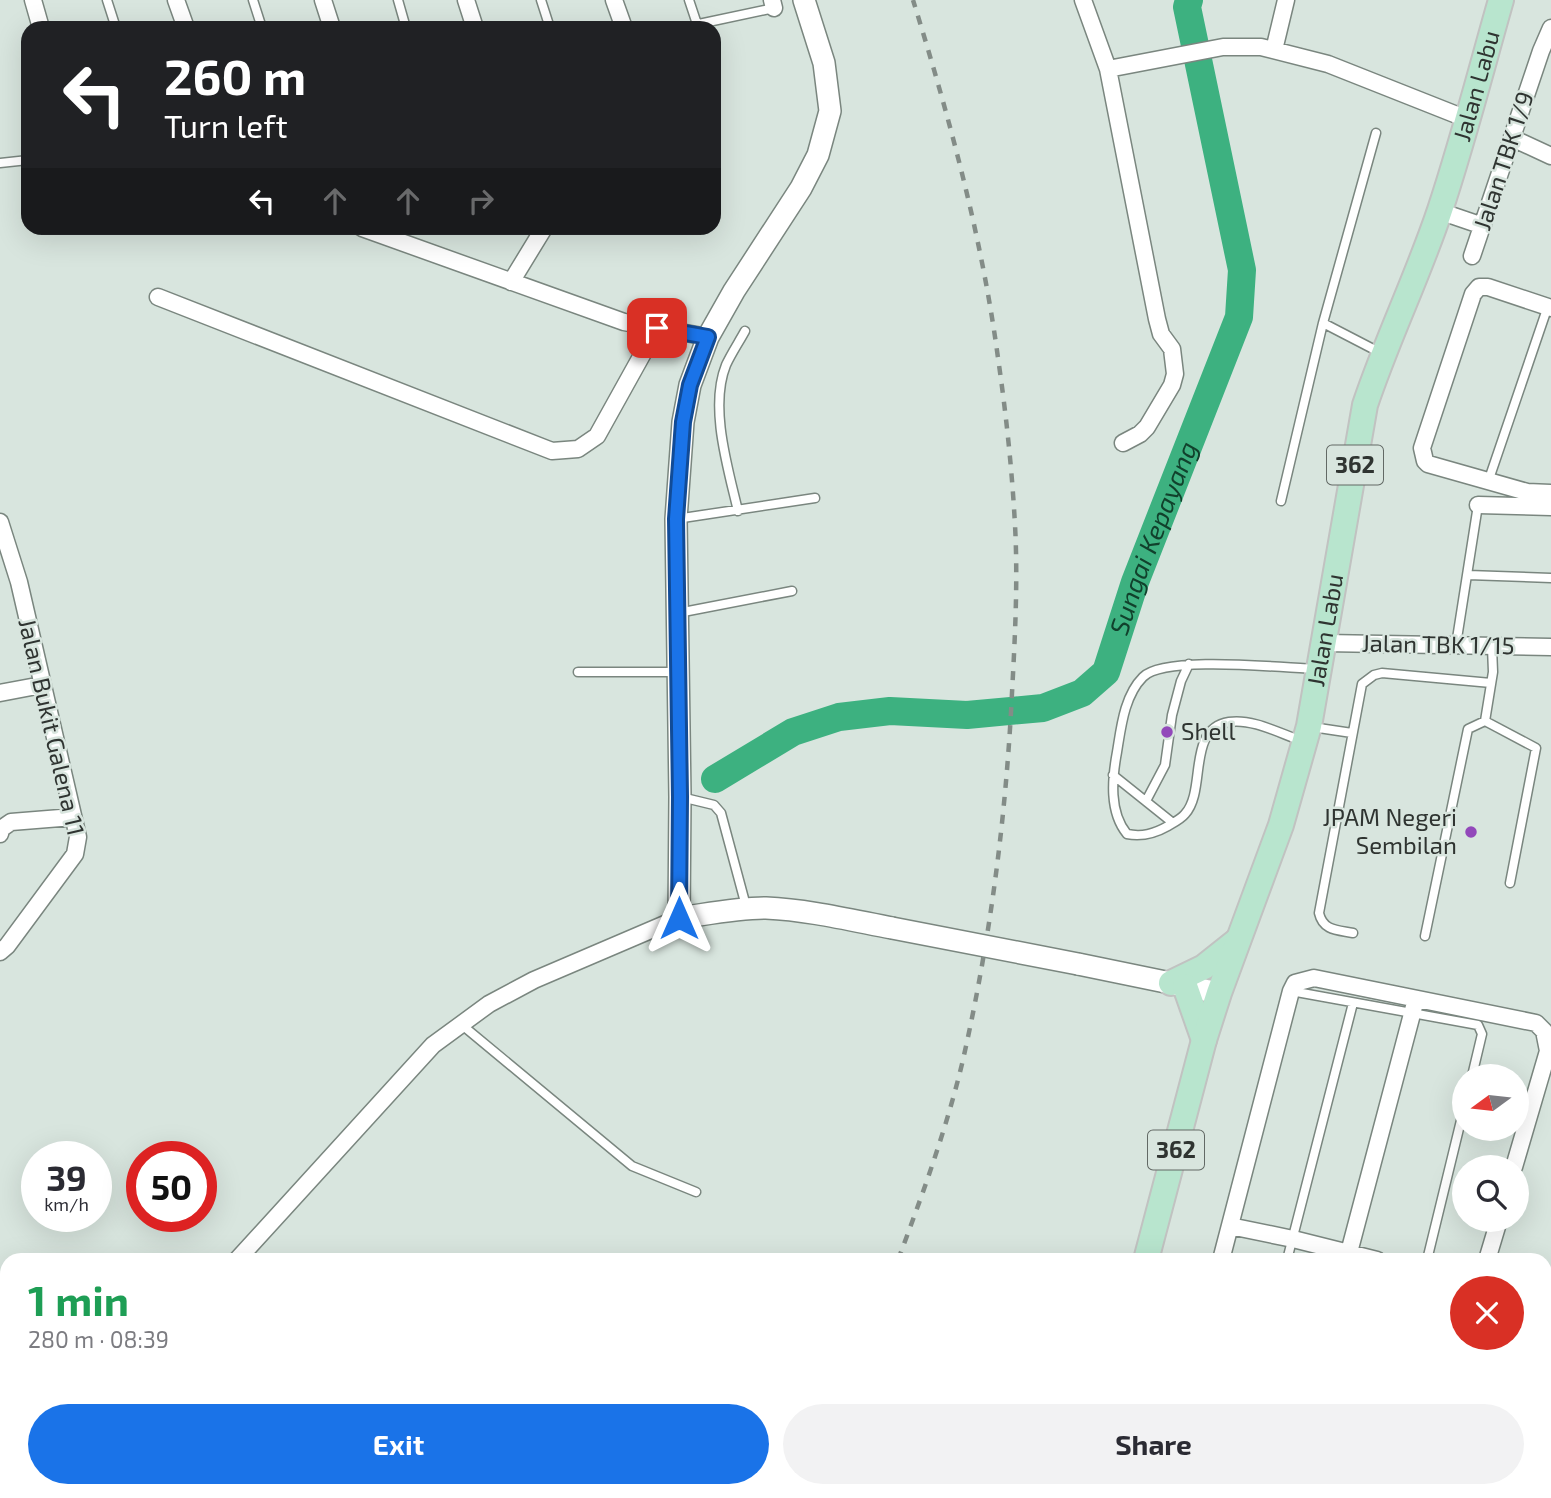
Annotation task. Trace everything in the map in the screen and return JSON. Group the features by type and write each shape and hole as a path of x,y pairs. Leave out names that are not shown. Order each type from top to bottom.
{"main road":[{"path":"804,0 824,63 830,111 818,155 801,188 734,291 708,337 690,385 683,422 676,519 679,918 746,909 802,911 1219,993"},
{"name":"Jalan Labu","path":"1148,1253 1204,1040 1281,825 1307,734 1365,405 1382,354 1440,211 1501,0"},
{"path":"1178,984 1239,939"},
{"path":"1178,984 1204,1040"}],"street":[{"path":"33,0 39,21"},
{"path":"176,0 184,21"},
{"path":"323,0 330,21"},
{"path":"466,0 473,21"},
{"path":"614,0 622,21"},
{"path":"1083,0 1108,69 1157,319 1161,334 1172,349 1175,365 1172,385 1147,427 1123,443"},
{"path":"1274,50 1286,0"},
{"name":"Jalan TBK 1/9","path":"1472,256 1512,138 1546,53 1551,28"},
{"path":"1108,69 1223,47 1261,47 1328,64 1467,119"},
{"path":"1512,138 1551,156"},
{"path":"1440,211 1483,226"},
{"path":"391,235 624,322 708,337"},
{"path":"511,282 540,235"},
{"path":"1549,306 1488,287 1479,287 1473,293 1422,448 1429,464 1527,492 1551,493"},
{"path":"158,297 552,451 578,449 597,436 657,328"},
{"path":"1478,505 1551,507"},
{"name":"Jalan Bukit Galena 11","path":"0,522 5,554 19,582 78,837 75,854 8,946 0,952"},
{"name":"Jalan TBK 1/15","path":"1325,643 1551,647"},
{"path":"0,694 42,685"},
{"path":"0,834 1,829 11,822 73,817"},
{"path":"243,1253 433,1045 489,1004 534,981 679,918"},
{"path":"1223,1253 1295,983 1314,978 1414,1005 1536,1023 1544,1031 1548,1051 1518,1155"},
{"path":"1349,1253 1414,1005"},
{"path":"1230,1226 1293,1239 1338,1253"},
{"path":"1489,1253 1495,1232"}],"lane":[{"path":"107,0 114,21"},
{"path":"253,0 259,21"},
{"path":"398,0 404,21"},
{"path":"541,0 548,21"},
{"path":"689,0 696,21"},
{"path":"708,21 773,4"},
{"path":"1281,501 1323,323 1376,133"},
{"path":"0,163 21,161"},
{"path":"1488,482 1549,306"},
{"path":"1323,323 1382,354"},
{"path":"738,511 726,457 719,402 725,366 745,331"},
{"path":"676,519 815,499"},
{"path":"1456,645 1478,505"},
{"path":"1468,575 1551,578"},
{"path":"676,613 792,591"},
{"path":"1485,721 1491,683 1492,647"},
{"path":"1146,801 1165,765 1172,715 1181,681 1189,664"},
{"path":"1320,669 1189,664 1155,670 1143,677 1122,718 1113,775 1119,824 1127,834 1138,837 1156,833 1187,813 1203,744 1210,733 1220,725 1231,721 1307,734 1352,733"},
{"path":"579,672 678,671"},
{"path":"1353,933 1327,928 1319,913 1362,684 1374,675 1382,673 1491,683"},
{"path":"1485,721 1536,748 1510,883"},
{"path":"1425,936 1468,729 1485,721"},
{"path":"1113,775 1174,823"},
{"path":"680,797 695,798 714,805 720,813 746,909"},
{"path":"1291,991 1353,1003 1414,1005 1478,1025 1482,1034 1475,1064"},
{"path":"1289,1253 1353,1003"},
{"path":"462,1024 632,1166 696,1192"},
{"path":"1429,1253 1456,1141"}],"waterway":[{"name":"Sungai Kepayang","path":"715,779 793,732 839,717 890,711 967,715 1043,708 1082,693 1106,672 1135,582 1239,317 1242,270 1187,7 1189,0"}],"railway":[{"path":"901,1253 949,1113 972,1018 989,926 1006,786 1016,588 1010,462 991,313 963,178 913,0"}],"place":[{"name":"Shell","path":"1167,732"},
{"name":"JPAM Negeri Sembilan","path":"1471,832"}],"route":[{"path":"657,328 708,337 690,385 683,422 676,519 679,918"}]}
